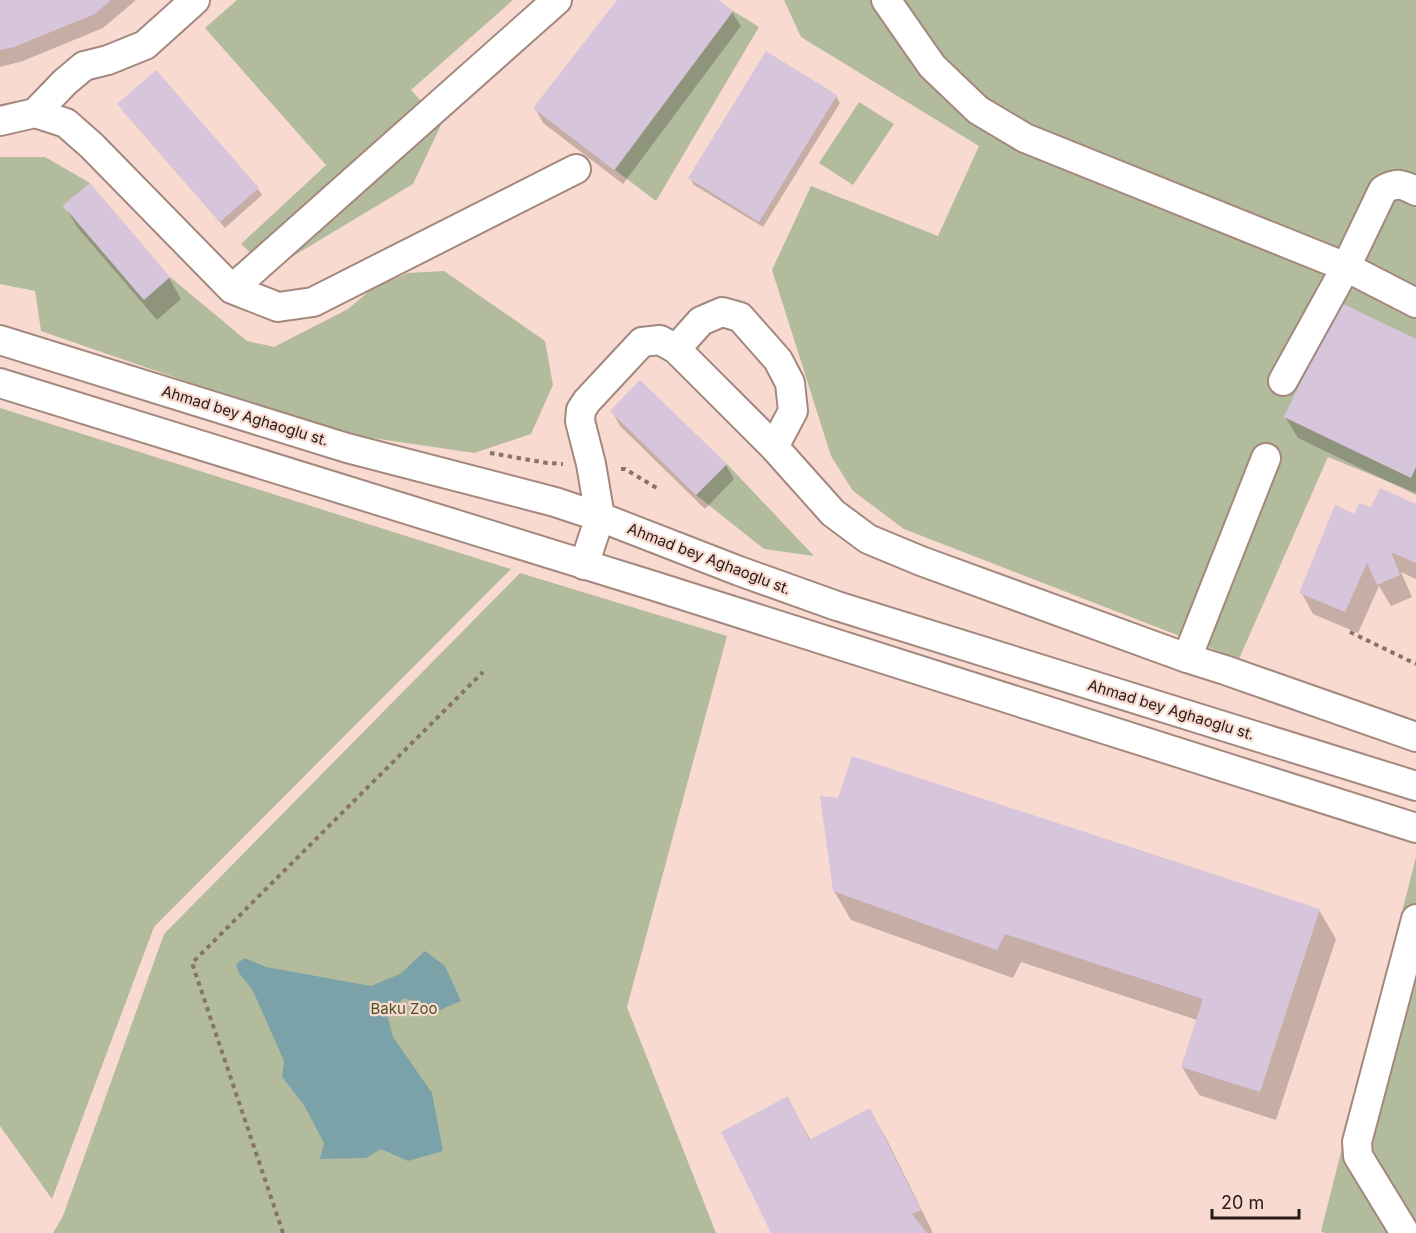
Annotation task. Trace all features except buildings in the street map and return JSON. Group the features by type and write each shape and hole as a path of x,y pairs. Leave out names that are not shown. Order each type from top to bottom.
{"street":[{"path":"35,113 84,66 108,60 145,45 195,0"},
{"path":"232,289 557,0"},
{"path":"886,0 932,66 978,110 1025,138 1346,267 1416,303"},
{"path":"0,121 35,113 66,123 232,289 278,308 313,302 576,169"},
{"path":"1283,381 1346,267 1383,190 1393,184 1404,185 1416,191"},
{"path":"676,349 701,321 723,312 740,317 778,360 790,383 793,411 774,447"},
{"name":"Ahmad bey Aghaoglu st.","path":"0,340 347,448 555,502 837,606 1414,780"},
{"path":"585,565 600,518 591,464 580,421 581,410 642,342 660,340 676,349 774,447 833,513 868,539 921,561 1187,658 1416,737"},
{"path":"0,383 1416,828"},
{"path":"1187,658 1266,458"},
{"path":"1405,1233 1358,1156 1357,1142 1416,919"}],"path":[{"path":"1350,632 1416,664"},
{"path":"283,1233 192,963 483,672"}],"green space":[{"path":"237,0 513,0 411,90 442,123 413,184 270,270 241,244 326,165 205,28"},
{"path":"784,0 1416,0 1416,493 1328,457 1239,659 904,529 853,491 831,456 772,270 811,186 938,236 979,146 801,37"},
{"path":"733,11 759,27 656,201 615,170"},
{"path":"859,102 894,124 853,185 819,163"},
{"path":"0,157 45,157 90,183 63,206 143,299 170,277 247,341 274,347 348,309 373,288 408,273 444,271 545,341 553,385 531,434 474,453 332,432 41,331 35,291 0,284"},
{"path":"0,408 511,569 154,927 52,1199 0,1126"},
{"path":"727,464 814,556 764,549 696,495"},
{"name":"Baku Zoo","path":"520,573 727,636 627,1007 716,1233 53,1233 63,1216 164,934"},
{"path":"1416,857 1416,1233 1324,1233 1321,1231"}],"water":[{"path":"425,951 445,966 461,1001 438,1011 404,998 387,1014 393,1037 432,1093 443,1151 408,1161 381,1149 366,1158 320,1159 324,1143 304,1105 282,1077 284,1061 253,991 239,973 236,964 245,958 266,967 371,986 400,974"}]}
